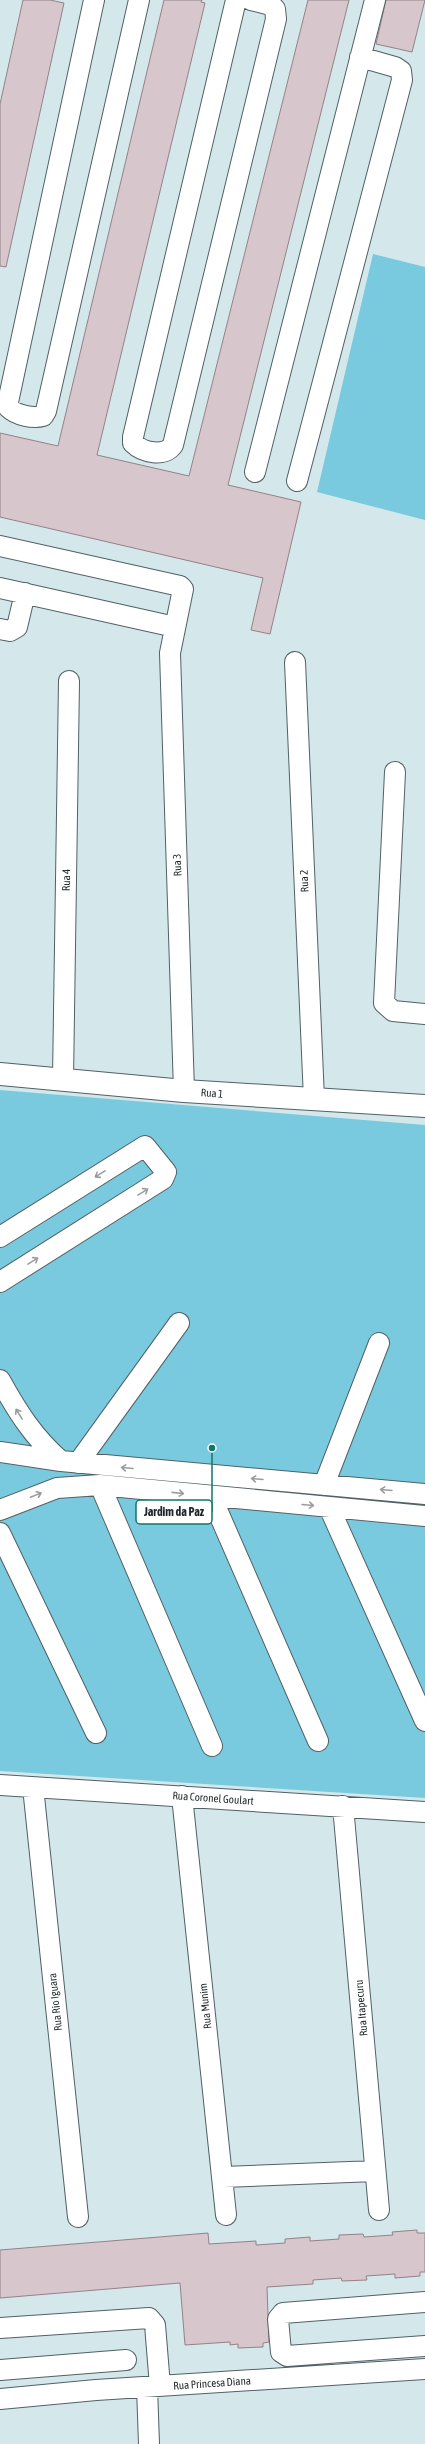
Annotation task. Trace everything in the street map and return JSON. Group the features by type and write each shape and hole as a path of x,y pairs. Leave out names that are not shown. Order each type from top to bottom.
{"main road":[{"name":"Rua 1","path":"0,1074 184,1091 425,1106"}],"street":[{"path":"94,0 8,402 8,408 14,413 39,417 43,416 46,411 139,0"},
{"path":"236,0 133,437 133,443 138,447 162,453 169,451 173,445 276,19 275,9 271,5 251,0"},
{"path":"255,472 375,0"},
{"path":"297,481 402,80 401,71 395,66 360,57"},
{"name":"Rua 3","path":"0,546 180,586 184,593 173,633 170,653 184,1091"},
{"path":"0,588 25,593 173,633"},
{"path":"0,629 10,631 17,627 25,593"},
{"name":"Rua 2","path":"295,662 314,1099"},
{"name":"Rua 4","path":"63,1079 69,681"},
{"path":"395,772 384,1003 393,1010 425,1014"},
{"path":"0,1237 145,1146 166,1172 163,1179 0,1282"},
{"path":"70,1462 179,1323"},
{"path":"324,1485 379,1343"},
{"path":"0,1380 26,1424 70,1462"},
{"path":"0,1452 70,1462 425,1494"},
{"path":"100,1485 212,1746"},
{"path":"0,1510 58,1488 100,1485 425,1516"},
{"path":"211,1496 318,1741"},
{"path":"329,1507 425,1721"},
{"path":"0,1533 96,1733"},
{"name":"Rua Coronel Goulart","path":"0,1785 425,1812"},
{"name":"Rua Rio Iguara","path":"32,1787 78,2217"},
{"name":"Rua Munim","path":"182,1796 226,2215"},
{"name":"Rua Itapecuru","path":"343,1806 379,2210"},
{"path":"223,2178 375,2171"},
{"path":"425,2302 283,2313 278,2319 281,2352 287,2356 425,2346"},
{"path":"0,2328 149,2318 155,2326 154,2386 150,2444"},
{"path":"0,2370 126,2360"},
{"name":"Rua Princesa Diana","path":"0,2399 154,2386 425,2369"}],"shaded area":[{"path":"373,254 425,267 425,520 317,492"},
{"path":"0,1090 425,1125 425,1798 0,1771"}],"building":[{"path":"23,0 50,0 64,3 6,267 0,266 0,104"},
{"path":"164,0 202,0 201,2 205,3 97,455 189,476 308,0 349,0 228,485 301,502 270,634 251,630 263,578 0,517 0,433 58,446"},
{"path":"386,0 425,0 412,52 376,44"},
{"path":"417,2230 417,2233 425,2233 425,2272 420,2272 420,2276 395,2278 395,2274 366,2276 367,2280 342,2281 341,2278 313,2280 313,2284 267,2287 269,2342 263,2343 263,2347 238,2348 238,2344 230,2345 230,2342 185,2345 180,2283 0,2298 0,2250 208,2233 209,2244 256,2241 256,2245 285,2243 285,2239 310,2237 310,2241 325,2240 339,2239 339,2235 363,2234 364,2237 393,2235 392,2232"}],"place":[{"name":"Jardim da Paz","path":"212,1448"}]}
